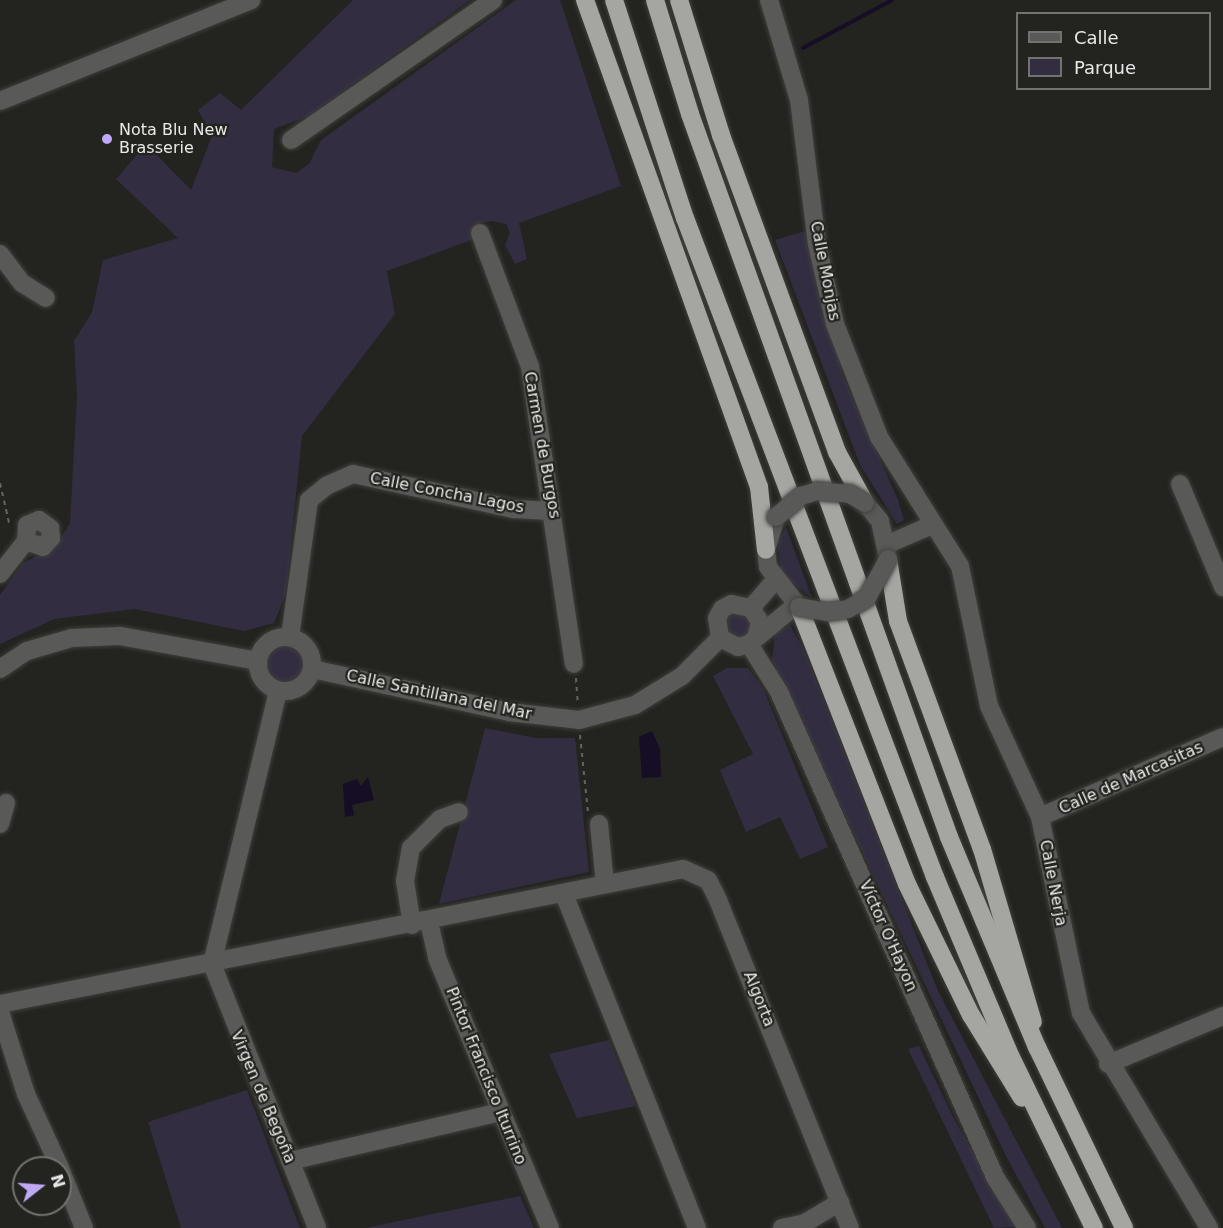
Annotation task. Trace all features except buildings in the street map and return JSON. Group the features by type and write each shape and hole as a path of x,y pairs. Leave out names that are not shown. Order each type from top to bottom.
{"highway":[{"path":"585,0 759,487 766,550"},
{"path":"614,0 685,218 895,772 978,984 1039,1119 1094,1228"},
{"path":"655,0 690,114 949,837 1037,1047 1124,1228"},
{"path":"679,0 721,135 833,441 865,503"},
{"path":"888,552 898,621 982,849 1028,993 1037,1047"},
{"path":"797,606 934,943 1004,1075 1039,1119"}],"street":[{"path":"0,101 251,0"},
{"path":"291,140 493,0"},
{"name":"Calle Monjas","path":"769,0 799,100 817,244 835,324 879,437 932,525"},
{"name":"Carmen de Burgos","path":"480,233 530,367 574,664"},
{"path":"0,254 22,283 46,298"},
{"name":"Calle Concha Lagos","path":"290,637 309,500 326,486 353,474 514,509 551,511"},
{"path":"1180,484 1223,587"},
{"path":"817,491 850,494 865,503 880,521 888,552 874,589 848,609 827,612 797,606 774,582 766,550 776,517 794,500 817,491"},
{"path":"888,552 932,525"},
{"name":"Calle Nerja","path":"932,525 960,566 989,706 1040,817 1074,993 1108,1064 1209,1228"},
{"path":"0,574 23,545"},
{"path":"751,608 774,582"},
{"path":"752,641 760,622 751,608 742,603 722,609 717,618 720,638 738,648 752,641 797,606"},
{"path":"0,669 27,651 72,638 120,636 257,662"},
{"path":"290,637 303,643 312,669 306,683 278,692 266,685 257,662 262,647 275,638 290,637"},
{"name":"Calle Santillana del Mar","path":"312,669 509,712 579,720 635,705 682,676 720,638"},
{"name":"Víctor O'Hayon","path":"752,641 779,692 995,1177 1026,1228"},
{"path":"212,964 278,692"},
{"name":"Calle de Marcasitas","path":"1040,817 1223,737"},
{"path":"0,824 6,803"},
{"name":"Pintor Francisco Iturrino","path":"459,812 440,819 411,848 405,881 420,923 437,958 550,1228"},
{"path":"594,820 600,886"},
{"name":"Algorta","path":"0,1004 420,923 683,869 708,880 850,1228"},
{"path":"564,894 697,1228"},
{"name":"Virgen de Begoña","path":"212,964 317,1228"},
{"path":"0,1012 26,1094 54,1156"},
{"path":"1108,1064 1223,1016"},
{"path":"290,1161 500,1112"},
{"path":"72,1198 84,1228"},
{"path":"782,1228 806,1223 840,1202"}],"path":[{"path":"0,483 23,545"},
{"path":"574,664 579,720 594,820"}],"green space":[{"path":"353,0 470,0 309,116 274,129 272,167 296,173 309,164 321,140 516,0 560,0 621,186 519,223 527,259 515,264 505,245 510,233 506,224 493,221 480,223 474,239 387,271 395,314 302,436 286,593 274,623 244,631 135,609 54,619 0,644 0,595 23,563 56,546 70,523 77,396 74,341 92,312 103,260 178,238 116,179 146,144 191,190 212,136 198,110 220,93 241,110"},
{"path":"805,231 843,376 898,500 904,520 897,524 860,465 775,240"},
{"path":"786,527 812,598 781,574 778,543"},
{"path":"737,610 753,621 748,640 727,638 724,619"},
{"path":"790,625 804,650 938,991 1062,1228 1045,1228 1007,1158 772,661 775,631"},
{"path":"285,642 293,643 300,648 305,655 305,671 300,678 293,683 285,684 277,683 270,678 265,671 264,663 265,655 270,648 277,643"},
{"path":"727,668 748,668 763,688 828,847 800,859 780,817 746,832 720,770 753,754 713,676"},
{"path":"485,728 535,738 575,738 589,872 439,904"},
{"path":"609,1040 636,1106 577,1118 549,1054"},
{"path":"919,1046 954,1119 1015,1227 994,1228 908,1049"},
{"path":"247,1090 300,1228 181,1228 148,1122"},
{"path":"520,1196 534,1228 365,1228"}],"shaded area":[{"path":"652,731 660,749 661,777 642,778 639,737"},
{"path":"368,777 374,800 352,805 354,815 345,817 343,784 357,779 361,786"}],"waterway":[{"path":"803,48 892,0"}],"place":[{"name":"Nota Blu New Brasserie","path":"107,139"}]}
